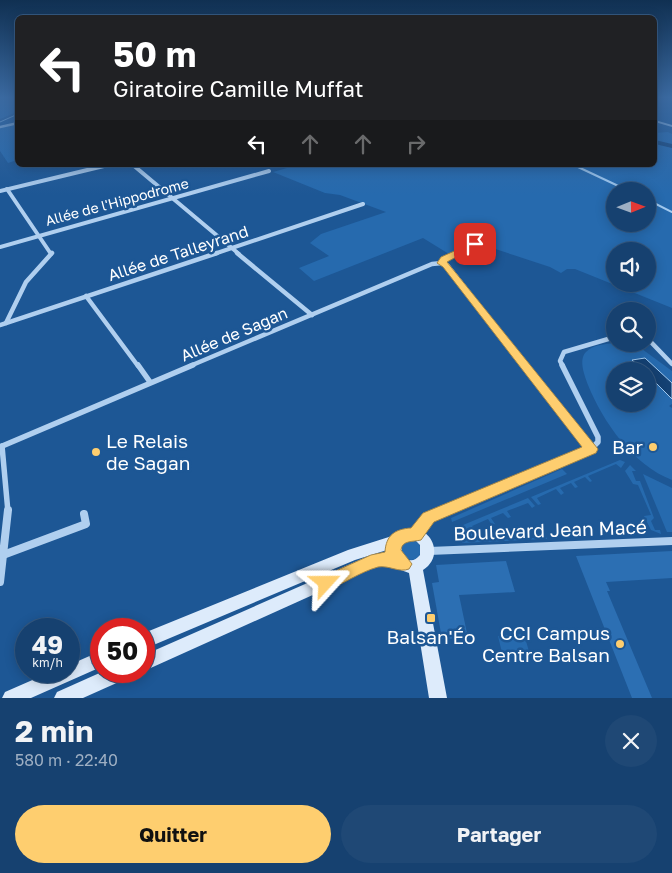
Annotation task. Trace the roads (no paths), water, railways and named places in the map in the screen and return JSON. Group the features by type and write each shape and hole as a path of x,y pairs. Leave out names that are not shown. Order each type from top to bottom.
{"main road":[{"path":"155,636 353,554 394,542 400,536 415,535 425,541 429,551 425,560 409,565 390,560 376,560 155,658"},
{"path":"394,542 393,552 409,565 438,698"},
{"path":"11,698 90,664"},
{"path":"63,698 97,683"}],"street":[{"path":"0,191 100,167"},
{"path":"135,167 312,315"},
{"name":"Allée de l'Hippodrome","path":"0,247 269,172"},
{"path":"6,323 26,282 52,253 52,250 7,189"},
{"name":"Allée de Talleyrand","path":"0,325 363,204"},
{"name":"Allée de Sagan","path":"1,447 150,382 432,264 442,263 444,258 475,244"},
{"path":"442,263 446,265 591,449"},
{"path":"86,296 150,382"},
{"path":"415,535 429,518 591,449 598,442 598,437 560,361 561,355 564,352 606,340"},
{"path":"656,347 672,364"},
{"path":"0,582 4,521 1,447"},
{"path":"3,555 86,524 84,514"},
{"name":"Boulevard Jean Macé","path":"429,551 672,541"}],"waterway":[{"path":"657,142 672,146"},
{"path":"578,167 610,182"},
{"path":"656,204 672,212"}],"place":[{"name":"Bar","path":"653,447"},
{"name":"Le Relais de Sagan","path":"96,452"},
{"name":"Balsan'Éo","path":"431,618"},
{"name":"CCI Campus Centre Balsan","path":"620,644"}]}
